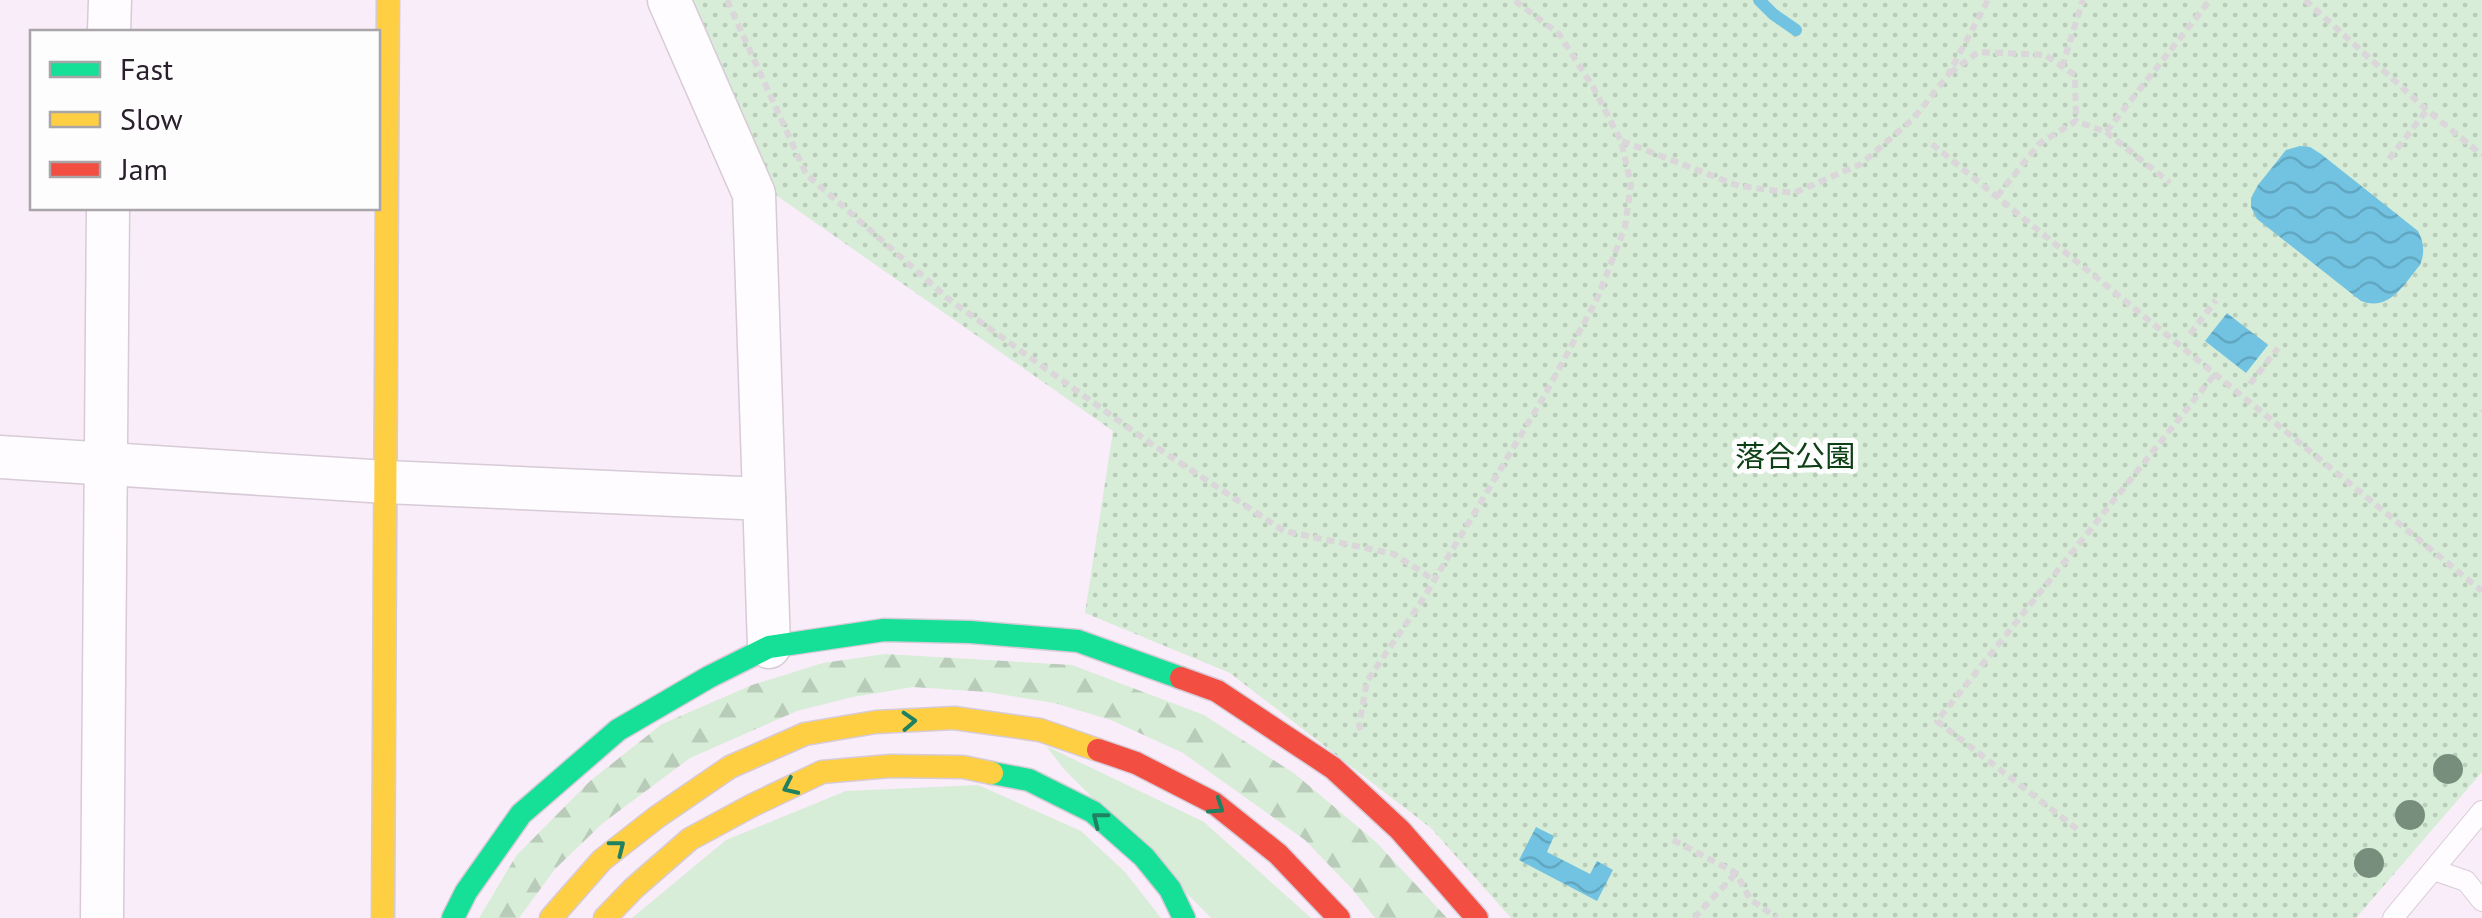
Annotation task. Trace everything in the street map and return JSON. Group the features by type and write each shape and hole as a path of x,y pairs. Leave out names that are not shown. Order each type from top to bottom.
{"main road":[{"path":"383,918 388,0"},
{"path":"453,918 466,892 521,814 618,730 770,647 884,630 1078,641 1217,691 1332,768 1400,830 1477,918"},
{"path":"551,918 602,860 730,767 805,734 876,722 954,718 1040,730 1136,763 1214,803 1278,854 1340,918"},
{"path":"605,918 690,839 753,805 822,772 890,766 963,767 1029,780 1093,812 1144,857 1170,889 1184,918"}],"street":[{"path":"110,0 110,30"},
{"path":"669,0 754,194 770,647"},
{"path":"102,918 108,210"},
{"path":"0,458 386,482 764,499"}],"lane":[{"path":"2394,918 2482,811"},
{"path":"2434,870 2466,881 2482,901"}],"path":[{"path":"727,0 806,174 950,301 1150,444 1284,532 1394,554 1434,580"},
{"path":"1366,738 1359,726 1366,681 1434,580 1543,398 1597,299 1624,226 1631,184 1622,140 1559,34 1514,0"},
{"path":"1622,140 1739,186 1794,193 1862,164 1914,118 1948,75 1988,0"},
{"path":"2062,67 2083,0"},
{"path":"2106,132 2210,0"},
{"path":"2306,0 2482,155"},
{"path":"1948,75 1978,52 2045,55 2074,76 2076,121"},
{"path":"2389,159 2427,110"},
{"path":"2076,121 2106,132 2170,183"},
{"path":"1996,196 2040,143 2076,121"},
{"path":"1932,144 2482,591"},
{"path":"2190,334 2216,300"},
{"path":"2250,384 2278,348"},
{"path":"2077,830 1936,720 2216,374"},
{"path":"1673,840 1736,874 1750,899 1777,918"},
{"path":"1694,918 1736,874"}],"green space":[{"name":"落合公園","path":"691,0 2482,0 2482,772 2356,918 1511,918 1431,828 1230,673 1085,613 1113,431 773,193"},
{"path":"885,654 1072,665 1204,715 1295,774 1376,842 1447,918 1375,918 1305,840 1183,753 1111,720 1054,703 987,692 913,687 797,711 690,758 603,823 555,869 519,918 479,918 516,856 590,781 662,724 752,685 823,663"},
{"path":"1046,746 1204,822 1311,918 1211,918"},
{"path":"978,785 1081,831 1125,872 1161,918 632,918 726,840 846,791"}],"water":[{"path":"2300,146 2321,154 2418,231 2423,248 2420,265 2388,299 2380,303 2361,301 2257,219 2251,198 2258,185 2286,150"},
{"path":"2227,313 2268,345 2246,373 2205,341"},
{"path":"1536,827 1554,836 1547,852 1590,874 1597,861 1613,870 1597,901 1519,860"}],"waterway":[{"path":"1759,0 1796,30"}],"traffic: fast":[{"path":"453,918 466,892 521,814 618,730 769,647 884,630 970,632 1078,641 1181,678"},
{"path":"992,773 1029,780 1093,812 1144,857 1170,889 1184,918"}],"traffic: slow":[{"path":"383,918 388,0"},
{"path":"551,918 602,860 657,817 730,767 805,734 876,722 954,718 1040,730 1098,750"},
{"path":"605,918 690,839 822,772 890,766 963,767 992,773"}],"traffic: jam":[{"path":"1181,678 1217,691 1333,768 1400,830 1477,918"},
{"path":"1098,750 1136,763 1214,803 1278,854 1339,918"}]}
